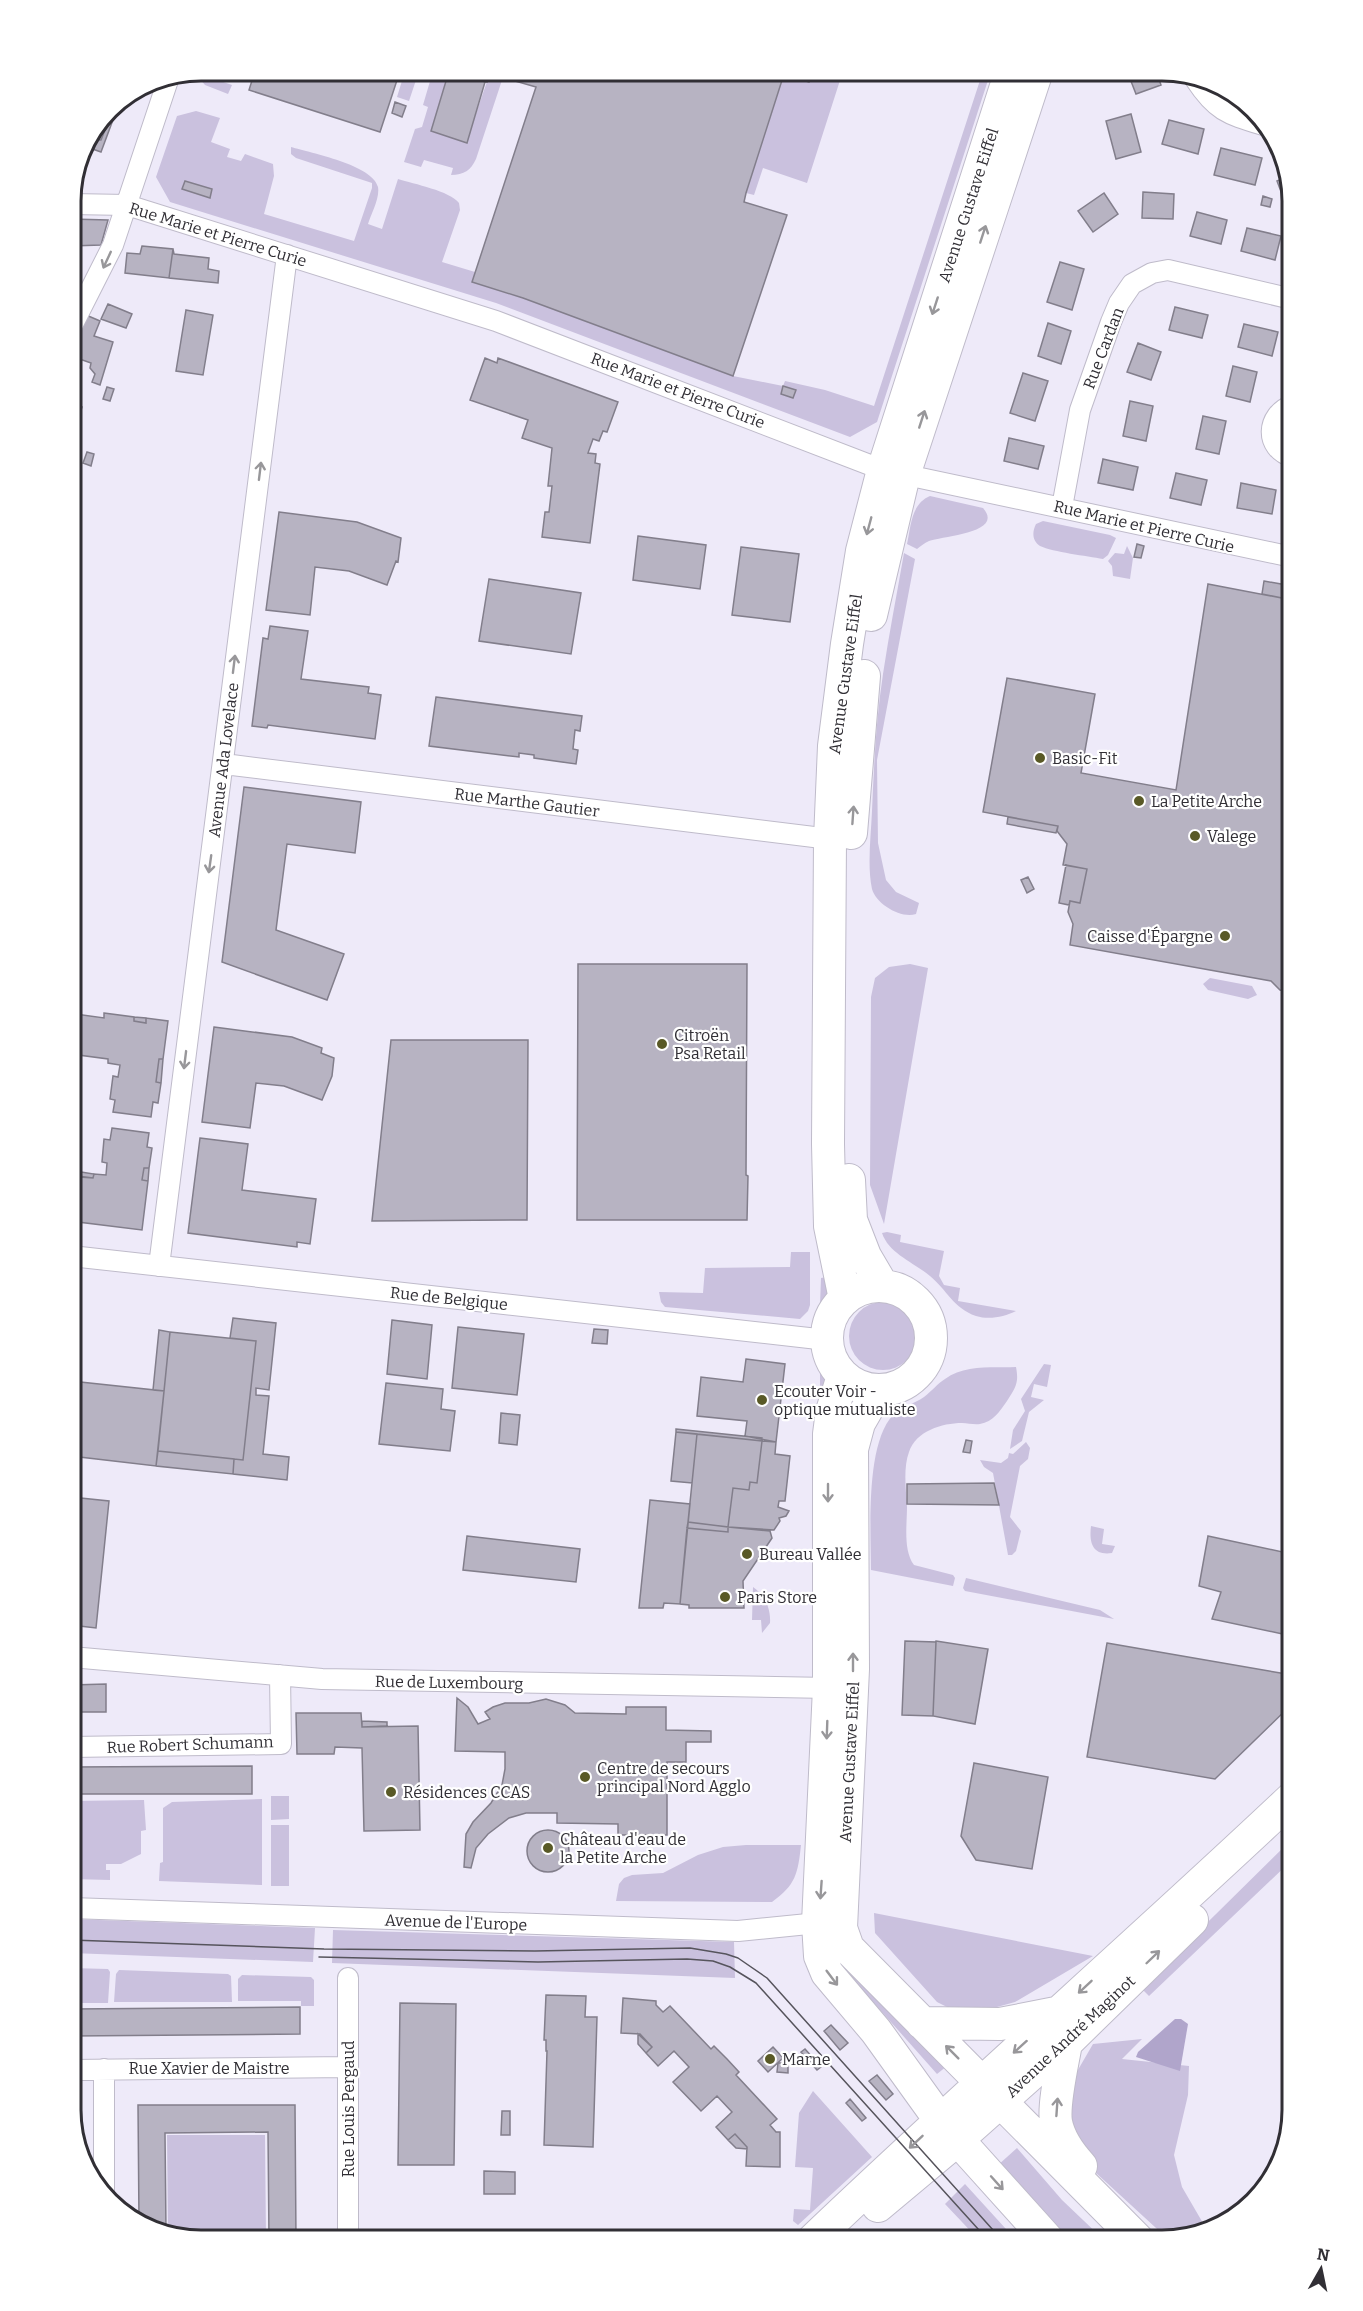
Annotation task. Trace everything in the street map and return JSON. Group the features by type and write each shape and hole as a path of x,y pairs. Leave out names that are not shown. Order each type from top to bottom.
{"main road":[{"name":"Avenue Gustave Eiffel","path":"882,1286 865,1256 851,1220 847,1148 850,846 870,618 894,472 1008,81"},
{"name":"Avenue Gustave Eiffel","path":"844,1299 830,1226 828,1144 830,839 834,746 847,644 862,551 894,472 1033,81"},
{"path":"868,1286 882,1286 897,1288 916,1301 929,1321 932,1335 928,1355 918,1374 907,1383 878,1390 854,1383 843,1376 829,1353 827,1340 828,1325 834,1311 844,1299 868,1286"},
{"name":"Avenue Gustave Eiffel","path":"843,1376 832,1412 829,1434 830,1925 848,1948 922,2023 969,2111"},
{"name":"Avenue Gustave Eiffel","path":"878,1390 859,1424 852,1449 853,1669 830,1925 820,1956 827,1973 876,2031 969,2111"},
{"name":"Avenue André Maginot","path":"850,2230 969,2111 1057,2013 1177,1907 1282,1808"},
{"name":"Avenue André Maginot","path":"825,2230 969,2111 1066,2043 1282,1834"},
{"name":"Avenue André Maginot","path":"922,2023 1000,2024 1057,2013"},
{"path":"1066,2043 1056,2121 1069,2153 1135,2230"},
{"path":"969,2111 1042,2230"},
{"path":"969,2111 1019,2142 1113,2230"},
{"path":"969,2111 1126,2230"}],"street":[{"path":"81,309 114,245 166,86"},
{"path":"1200,87 1216,106 1233,116 1252,122"},
{"name":"Rue Marie et Pierre Curie","path":"81,204 127,205 496,321 894,472 1282,555"},
{"name":"Avenue Ada Lovelace","path":"159,1266 287,255"},
{"name":"Rue Cardan","path":"1062,507 1080,410 1111,322 1119,303 1132,284 1152,273 1168,270 1282,296"},
{"path":"1282,410 1277,415 1272,432 1274,442 1282,452"},
{"name":"Rue Marthe Gautier","path":"224,764 830,839"},
{"name":"Rue de Belgique","path":"81,1257 827,1340"},
{"name":"Rue de Luxembourg","path":"81,1658 322,1679 829,1688"},
{"name":"Rue Robert Schumann","path":"81,1747 280,1744 279,1675"},
{"name":"Avenue de l'Europe","path":"81,1908 738,1931 830,1925"},
{"name":"Rue Louis Pergaud","path":"348,1978 348,2230"},
{"name":"Rue Xavier de Maistre","path":"81,2070 348,2067"},
{"path":"104,2069 104,2181"}],"shaded area":[{"path":"202,81 220,81 232,85 228,94 205,85"},
{"path":"402,81 416,81 409,101 397,97"},
{"path":"430,81 446,81 431,131 466,142 487,81 502,81 476,159 469,169 460,174 451,175 453,168 424,160 421,167 404,162 415,129 422,127 428,107 423,105"},
{"path":"782,81 840,81 807,183 763,168 754,195 746,193"},
{"path":"980,81 988,81 877,422 850,437 496,303 170,202 156,177 177,116 196,111 220,118 211,142 230,149 227,157 241,161 245,154 273,164 274,176 264,214 354,241 372,183 296,158 291,154 291,147 354,166 374,179 378,187 378,196 368,224 382,229 398,179 431,188 448,195 459,203 460,210 442,262 475,272 473,282 523,298 733,376 783,386 785,381 825,390 874,406"},
{"path":"930,496 983,508 988,516 986,523 970,532 929,541 917,549 907,544 911,523 919,504"},
{"path":"1043,521 1116,538 1108,555 1103,559 1053,550 1040,546 1034,539 1036,524"},
{"path":"1127,546 1133,558 1130,579 1113,576 1112,566 1108,561 1115,553 1124,554"},
{"path":"904,553 915,559 877,760 878,843 886,880 896,892 919,903 916,914 910,915 890,909 874,895 870,860 879,708 885,659"},
{"path":"910,964 928,968 884,1224 870,1185 871,997 875,978 889,967"},
{"path":"1210,978 1252,986 1257,995 1248,999 1208,990 1203,984"},
{"path":"882,1233 901,1235 900,1242 944,1251 939,1276 944,1285 960,1288 958,1301 1016,1311 991,1318 968,1313 956,1304 936,1281 890,1247"},
{"path":"791,1252 810,1252 810,1305 808,1311 800,1319 665,1307 661,1302 659,1292 703,1293 705,1268 790,1267"},
{"path":"833,1276 830,1300 815,1319 820,1305 821,1278"},
{"path":"883,1302 896,1305 907,1312 914,1323 917,1336 914,1349 907,1360 896,1367 883,1370 870,1367 859,1360 852,1349 849,1336 852,1323 859,1312 870,1305"},
{"path":"814,1349 826,1359 832,1371 824,1393 820,1386 820,1359"},
{"path":"1044,1364 1051,1365 1047,1387 1034,1384 1031,1397 1044,1400 1029,1412 1022,1441 1010,1449 1013,1430 1025,1411 1021,1399"},
{"path":"1016,1367 1015,1388 1002,1409 992,1418 980,1424 954,1423 931,1430 917,1439 907,1458 905,1479 908,1552 914,1565 953,1575 955,1578 953,1586 871,1570 874,1467 884,1429 893,1415 924,1397 953,1374 979,1368"},
{"path":"1026,1442 1030,1448 1028,1459 1020,1466 1010,1517 1021,1531 1016,1551 1008,1555 993,1473 984,1467 980,1460 1001,1463 1008,1458 1009,1453 1013,1454"},
{"path":"1091,1526 1104,1529 1102,1544 1115,1546 1112,1553 1100,1552 1093,1547"},
{"path":"966,1578 1100,1610 1114,1619 965,1591 963,1588"},
{"path":"753,1587 764,1598 769,1613 770,1623 762,1633 761,1620 752,1620"},
{"path":"271,1796 289,1796 289,1819 271,1820"},
{"path":"262,1799 262,1885 159,1881 160,1863 163,1862 163,1808 172,1802"},
{"path":"144,1800 146,1830 141,1831 141,1854 121,1864 106,1864 106,1870 110,1870 110,1880 81,1879 81,1801"},
{"path":"271,1825 289,1825 289,1886 271,1886"},
{"path":"801,1845 797,1871 791,1884 772,1902 616,1901 619,1884 624,1878 632,1875 663,1873 698,1855 723,1847"},
{"path":"1282,1849 1282,1870 1149,1996 1141,1988"},
{"path":"874,1913 1093,1956 1015,2002 997,2007 949,2008 937,2002 875,1933"},
{"path":"81,1919 315,1928 313,1962 81,1953"},
{"path":"333,1930 734,1942 735,1978 332,1963"},
{"path":"81,1968 108,1969 110,1972 108,2003 81,2003"},
{"path":"119,1970 228,1974 231,1976 232,2002 114,2002 116,1974"},
{"path":"850,1972 947,2066 937,2074 850,1976"},
{"path":"242,1975 311,1977 314,1980 314,2006 301,2006 301,2001 238,2001 238,1979"},
{"path":"1175,2019 1181,2019 1188,2024 1180,2071 1136,2057 1138,2052"},
{"path":"1142,2039 1122,2059 1189,2066 1188,2095 1174,2155 1182,2187 1203,2223 1178,2229 1158,2230 1083,2161 1071,2130 1071,2097 1075,2075 1093,2044"},
{"path":"813,2091 872,2157 798,2225 793,2221 794,2209 810,2210 813,2168 795,2167 799,2113"},
{"path":"167,2135 265,2135 266,2230 193,2230 168,2225"},
{"path":"1017,2148 1062,2200 1094,2230 1052,2230 997,2166"},
{"path":"965,2184 1007,2230 970,2230 945,2204"}],"building":[{"path":"252,81 397,81 380,132 249,90"},
{"path":"446,81 485,82 467,143 431,131"},
{"path":"515,81 782,81 744,202 787,215 733,376 523,298 472,282 536,87"},
{"path":"1131,81 1160,81 1161,85 1136,94"},
{"path":"395,102 406,106 402,117 392,113"},
{"path":"1131,114 1141,152 1116,159 1106,121"},
{"path":"113,119 101,152 93,149 98,140 101,140 106,128"},
{"path":"1169,120 1204,129 1198,154 1162,144"},
{"path":"106,128 101,140 98,140"},
{"path":"1221,148 1262,158 1255,185 1214,175"},
{"path":"1280,180 1282,193 1277,181"},
{"path":"185,181 212,189 210,198 182,189"},
{"path":"1143,192 1174,194 1173,219 1142,218"},
{"path":"1104,193 1118,214 1093,232 1078,211"},
{"path":"1263,196 1272,199 1270,207 1261,205"},
{"path":"1197,212 1227,220 1221,244 1190,236"},
{"path":"81,219 108,220 101,245 81,246"},
{"path":"1247,228 1281,236 1275,260 1241,251"},
{"path":"142,246 173,249 169,278 125,273 127,253 140,254"},
{"path":"173,249 174,254 209,258 208,269 219,271 218,283 169,278"},
{"path":"1060,262 1084,269 1072,310 1047,302"},
{"path":"108,304 132,314 126,328 101,319"},
{"path":"1175,307 1208,315 1202,338 1169,330"},
{"path":"186,310 213,315 203,375 176,371"},
{"path":"86,315 100,321 94,336 113,342 100,385 92,382 95,374 90,368 91,363 81,360 81,325"},
{"path":"1048,323 1071,331 1061,364 1038,356"},
{"path":"1244,324 1278,332 1272,356 1238,347"},
{"path":"1138,343 1161,352 1151,380 1127,372"},
{"path":"485,358 497,363 498,358 618,402 607,432 603,431 599,441 593,439 588,453 596,454 595,463 600,464 590,543 542,537 545,512 549,512 552,486 548,486 552,448 522,438 528,420 470,400"},
{"path":"1233,366 1257,372 1250,402 1226,396"},
{"path":"1023,373 1048,381 1035,421 1010,413"},
{"path":"783,386 796,390 793,398 781,394"},
{"path":"107,387 114,389 110,401 103,399"},
{"path":"1130,401 1153,406 1146,441 1123,436"},
{"path":"1203,416 1226,421 1219,454 1196,449"},
{"path":"1009,438 1044,446 1038,469 1004,461"},
{"path":"87,452 94,454 91,466 83,463"},
{"path":"1103,459 1138,467 1133,490 1098,483"},
{"path":"1176,473 1207,480 1201,505 1170,498"},
{"path":"1241,483 1276,490 1272,514 1237,508"},
{"path":"279,512 357,522 401,538 398,562 396,561 387,585 349,571 315,567 310,615 266,610"},
{"path":"638,536 706,545 700,589 633,580"},
{"path":"1137,544 1144,546 1141,558 1134,557"},
{"path":"741,547 799,554 790,622 732,615"},
{"path":"489,579 581,593 571,654 479,641"},
{"path":"1264,581 1282,584 1282,598 1262,594"},
{"name":"La Petite Arche","path":"1208,584 1282,598 1282,990 1271,981 1070,945 1073,924 1068,912 1070,901 1080,903 1087,869 1063,865 1067,844 1057,831 1058,826 983,812 1007,678 1095,694 1081,773 1176,790"},
{"path":"270,626 308,631 301,679 369,687 368,693 381,695 375,739 268,725 267,728 252,726 263,638 268,639"},
{"path":"436,697 582,716 580,731 575,730 573,749 578,750 576,764 534,758 534,755 519,753 519,757 429,746"},
{"path":"244,787 361,802 355,853 287,844 276,930 344,954 327,1000 222,962"},
{"path":"1008,817 1058,826 1056,833 1007,824"},
{"path":"1066,865 1087,869 1080,903 1070,901 1069,905 1059,903"},
{"path":"1028,877 1034,889 1027,893 1021,880"},
{"name":"Citroën Psa Retail","path":"578,964 747,964 747,1220 577,1220"},
{"path":"104,1013 134,1017 134,1021 146,1023 146,1018 168,1021 163,1059 159,1059 156,1082 161,1083 158,1103 153,1102 151,1117 113,1112 115,1100 110,1099 113,1076 118,1077 120,1065 108,1063 108,1059 81,1055 81,1015 104,1018"},
{"path":"134,1017 146,1018 146,1023 134,1021"},
{"path":"214,1027 292,1037 322,1048 321,1053 334,1058 332,1076 322,1100 284,1086 256,1083 250,1128 202,1122"},
{"path":"391,1040 528,1040 527,1220 372,1221"},
{"path":"159,1059 163,1059 161,1083 156,1082"},
{"path":"112,1128 149,1133 147,1147 152,1148 149,1168 144,1168 142,1180 148,1181 142,1230 81,1222 81,1176 93,1178 94,1174 106,1175 107,1163 102,1162 104,1139 110,1140"},
{"path":"200,1138 248,1144 242,1190 316,1199 310,1244 297,1242 297,1247 188,1233"},
{"path":"144,1168 149,1168 148,1181 142,1180"},
{"path":"81,1172 94,1174 93,1178 81,1177"},
{"path":"233,1318 276,1323 269,1390 256,1388 256,1395 269,1396 263,1454 289,1457 287,1480 233,1474 234,1459 243,1460 256,1341 230,1338"},
{"path":"392,1320 432,1325 427,1379 387,1374"},
{"path":"458,1327 524,1334 517,1395 452,1388"},
{"path":"594,1329 608,1330 607,1344 592,1343"},
{"path":"159,1330 170,1332 164,1391 153,1390"},
{"path":"170,1332 256,1341 243,1460 158,1451"},
{"path":"746,1359 785,1364 776,1442 745,1436 747,1421 697,1416 701,1377 743,1382"},
{"path":"81,1382 164,1391 156,1466 81,1457"},
{"path":"386,1383 443,1389 441,1409 455,1411 450,1451 379,1444"},
{"path":"501,1413 520,1415 517,1445 499,1443"},
{"path":"676,1429 762,1438 762,1441 676,1432"},
{"path":"676,1432 697,1434 692,1483 671,1481"},
{"path":"697,1434 762,1441 757,1483 750,1482 749,1490 733,1488 728,1527 688,1522"},
{"path":"966,1440 972,1441 970,1453 963,1452"},
{"path":"762,1441 776,1442 775,1454 790,1456 785,1501 779,1501 778,1507 789,1511 786,1516 779,1518 780,1521 774,1530 728,1527 733,1488 749,1490 750,1482 757,1483"},
{"path":"158,1451 234,1459 233,1474 156,1466"},
{"path":"994,1483 999,1505 907,1504 907,1484"},
{"path":"81,1498 109,1501 96,1628 81,1626"},
{"path":"650,1500 690,1504 680,1604 664,1603 663,1608 639,1608"},
{"path":"688,1522 728,1527 728,1532 687,1528"},
{"path":"728,1527 770,1531 772,1538 743,1581 744,1608 689,1608 689,1605 680,1604 687,1528 728,1532"},
{"path":"467,1536 580,1549 576,1582 463,1570"},
{"path":"1208,1536 1282,1552 1282,1634 1212,1619 1221,1592 1199,1586"},
{"path":"905,1641 936,1642 933,1716 902,1715"},
{"path":"936,1641 988,1649 975,1724 933,1716"},
{"path":"1107,1643 1282,1673 1282,1714 1215,1779 1087,1757"},
{"path":"106,1684 106,1712 81,1712 81,1685"},
{"name":"Centre de secours principal Nord Agglo","path":"457,1698 468,1707 478,1724 490,1719 485,1712 493,1707 505,1703 529,1703 546,1699 565,1705 575,1713 626,1714 626,1707 666,1707 666,1730 711,1731 711,1742 686,1742 686,1762 667,1762 667,1835 618,1835 618,1824 557,1823 557,1813 526,1813 509,1818 488,1834 476,1848 471,1868 464,1867 466,1834 502,1785 505,1752 455,1751"},
{"name":"Résidences CCAS","path":"296,1713 361,1713 362,1727 418,1726 420,1830 364,1831 362,1748 335,1747 334,1754 297,1754"},
{"path":"362,1721 387,1722 387,1726 362,1727"},
{"path":"974,1763 1048,1777 1032,1869 976,1860 961,1836"},
{"path":"252,1766 252,1794 81,1794 81,1767"},
{"name":"Château d'eau de la Petite Arche","path":"548,1830 563,1836 569,1851 563,1866 548,1872 533,1866 527,1851 533,1836"},
{"path":"546,1995 586,1996 585,2017 597,2017 593,2147 544,2145"},
{"path":"623,1998 656,2001 656,2005 663,2012 670,2006 711,2049 714,2046 727,2059 739,2072 736,2075 777,2119 770,2125 776,2132 780,2132 780,2167 746,2166 747,2147 735,2134 728,2140 716,2127 732,2112 717,2096 701,2111 673,2082 689,2067 674,2051 658,2066 646,2053 652,2047 640,2034 621,2033"},
{"path":"400,2003 456,2004 454,2165 398,2165"},
{"path":"300,2007 300,2034 81,2036 81,2009"},
{"path":"831,2025 848,2043 840,2050 824,2031"},
{"path":"638,2034 652,2047 646,2053 638,2044"},
{"name":"Marne","path":"773,2047 783,2058 768,2072 758,2061"},
{"path":"805,2049 821,2067 817,2070 801,2052"},
{"path":"778,2063 788,2063 788,2073 777,2072"},
{"path":"877,2075 893,2094 886,2100 869,2081"},
{"path":"850,2099 866,2118 862,2121 846,2103"},
{"path":"138,2105 295,2105 296,2230 269,2230 268,2132 165,2133 166,2225 139,2213"},
{"path":"502,2111 510,2111 510,2135 501,2135"},
{"path":"735,2134 747,2149 736,2148 728,2140"},
{"path":"484,2171 515,2172 515,2194 484,2194"}],"tram line":[{"path":"81,1940 324,1949 535,1951 690,1948 726,1954 738,1958 767,1978 993,2230"},
{"path":"319,1957 538,1962 687,1959 713,1961 730,1967 756,1983 979,2230"}],"place":[{"name":"Basic-Fit","path":"1040,758"},
{"name":"La Petite Arche","path":"1139,801"},
{"name":"Valege","path":"1195,836"},
{"name":"Caisse d'Épargne","path":"1225,936"},
{"name":"Citroën Psa Retail","path":"662,1044"},
{"name":"Ecouter Voir - optique mutualiste","path":"762,1400"},
{"name":"Bureau Vallée","path":"747,1554"},
{"name":"Paris Store","path":"725,1597"},
{"name":"Centre de secours principal Nord Agglo","path":"585,1777"},
{"name":"Résidences CCAS","path":"391,1792"},
{"name":"Château d'eau de la Petite Arche","path":"548,1848"},
{"name":"Marne","path":"770,2059"}]}
